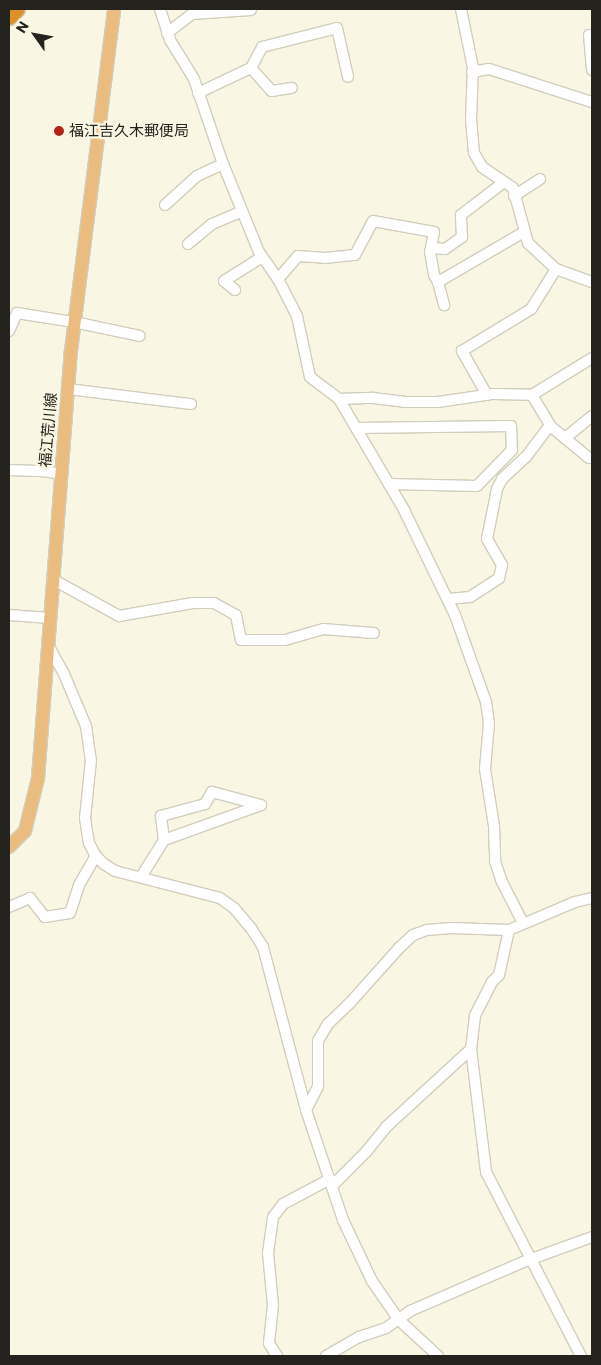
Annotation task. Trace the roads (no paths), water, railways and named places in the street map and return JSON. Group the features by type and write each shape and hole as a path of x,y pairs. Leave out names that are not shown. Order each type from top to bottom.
{"highway":[{"path":"9,16 17,9"}],"main road":[{"name":"福江荒川線","path":"9,847 25,831 38,778 52,579 74,322 114,9"}],"street":[{"path":"160,9 168,33 194,79 223,164 262,256 278,279 297,316 310,377 339,399 389,484 448,599 470,653 486,702 490,734 485,769 494,826 496,861 505,888 523,923"},
{"path":"461,9 472,72 471,118 474,153 482,167 512,188 528,243 556,270 592,282"},
{"path":"168,33 192,14 251,10"},
{"path":"198,93 251,68 262,47 337,28 348,77"},
{"path":"589,35 592,70"},
{"path":"251,68 272,91 292,88"},
{"path":"472,72 489,69 592,102"},
{"path":"165,204 197,176 223,164"},
{"path":"514,196 540,179"},
{"path":"431,248 445,249 462,237 461,215 504,182"},
{"path":"188,244 212,224 242,211"},
{"path":"278,279 298,256 325,258 355,255 373,221 434,232 431,248 434,275 438,282 444,305"},
{"path":"438,282 524,232"},
{"path":"235,290 224,281 262,256"},
{"path":"487,395 462,350 531,308 556,270"},
{"path":"9,331 17,313 74,322 140,336"},
{"path":"339,399 373,398 404,402 438,402 487,395 532,395 592,358"},
{"path":"68,389 191,404"},
{"path":"532,395 549,425 589,458"},
{"path":"565,438 592,416"},
{"path":"448,599 470,597 499,578 502,565 487,539 497,489 502,479 526,457 549,425"},
{"path":"356,428 511,426 512,450 477,486 389,484"},
{"path":"9,470 44,471 61,474"},
{"path":"52,579 119,616 194,603 214,603 236,615 241,640 285,640 323,629 374,633"},
{"path":"9,615 50,618"},
{"path":"48,645 68,683 86,726 91,760 85,818 89,843 96,856 115,871 220,898 234,908 252,928 263,947 306,1110 342,1220 372,1280 398,1320 438,1356"},
{"path":"141,877 164,840 261,805 212,792 205,804 161,816 164,840"},
{"path":"9,907 30,898 45,917 70,913 79,885 96,856"},
{"path":"306,1110 318,1086 318,1041 328,1024 413,935 427,930 451,928 509,930 575,902 592,898"},
{"path":"509,930 499,975 492,982 475,1016 471,1049 486,1172 581,1356"},
{"path":"277,1356 269,1343 273,1304 268,1253 274,1217 283,1204 331,1182 366,1152 386,1127 471,1049"},
{"path":"326,1356 358,1337 386,1328 410,1311 530,1260 592,1237"}],"place":[{"name":"福江吉久木郵便局","path":"59,131"}]}
